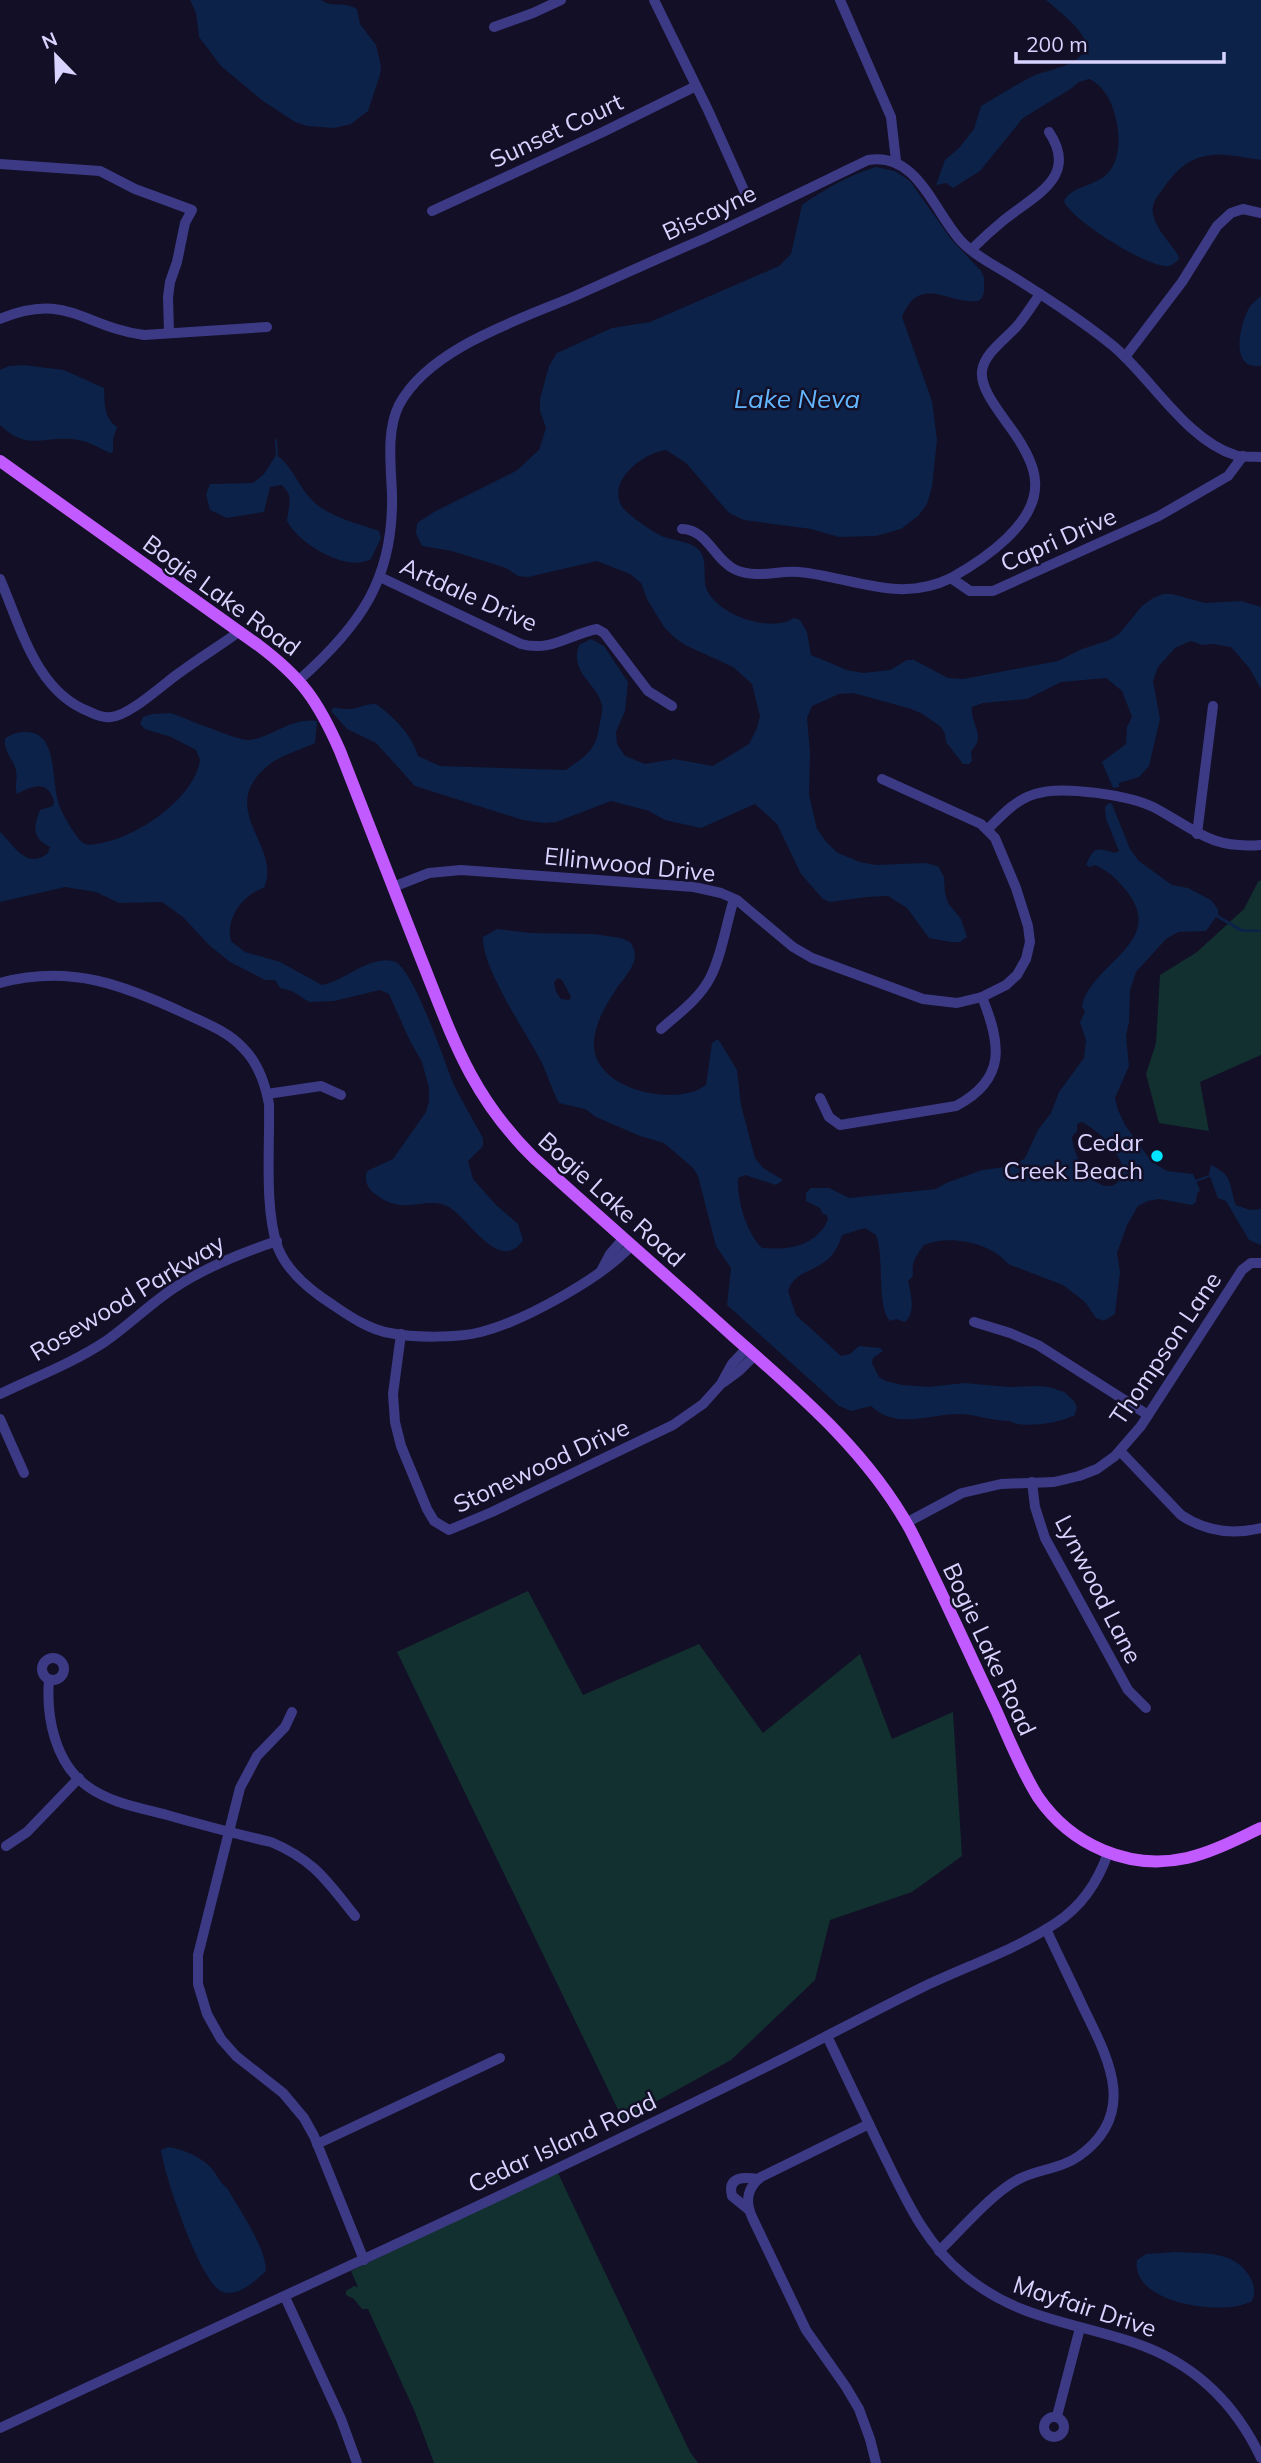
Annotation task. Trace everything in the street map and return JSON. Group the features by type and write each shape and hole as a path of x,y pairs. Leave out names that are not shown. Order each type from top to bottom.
{"main road":[{"name":"Bogie Lake Road","path":"0,461 240,631 282,663 299,680 316,702 329,727 456,1046 481,1095 523,1147 751,1351 849,1443 884,1487 906,1523 1033,1788 1062,1825 1085,1842 1108,1853 1142,1861 1184,1859 1220,1847 1261,1828"}],"street":[{"path":"495,27 561,0"},
{"path":"654,0 747,197"},
{"path":"840,0 891,117 896,161 915,177 963,243 1076,317 1125,357 1195,431 1237,456 1261,457"},
{"name":"Sunset Court","path":"432,211 696,86"},
{"path":"972,249 1054,180 1059,166 1058,150 1049,132"},
{"name":"Biscayne","path":"299,680 337,643 361,614 380,577 391,523 391,433 397,408 408,389 421,376 450,355 495,331 721,230 868,160 878,158 896,161"},
{"path":"0,164 100,171 135,190 192,210 185,223 170,282 169,333"},
{"path":"1125,357 1182,282 1223,219 1243,209 1261,214"},
{"path":"682,529 696,533 729,566 749,574 800,572 885,590 919,589 951,578 997,547 1013,531 1034,502 1036,483 1031,464 996,409 982,372 985,362 1041,294"},
{"path":"0,319 27,309 54,308 130,333 152,335 267,327"},
{"name":"Capri Drive","path":"951,578 970,591 993,591 1011,585 1086,547 1169,510 1228,476 1242,456"},
{"name":"Artdale Drive","path":"380,577 520,644 532,647 547,647 597,629 604,633 648,691 672,706"},
{"path":"0,579 40,671 65,698 99,716 112,717 133,708 240,631"},
{"path":"1197,834 1213,706"},
{"path":"882,779 968,817 988,829 1010,806 1032,795 1057,791 1105,794 1135,800 1156,808 1207,839 1237,846 1261,845"},
{"name":"Ellinwood Drive","path":"393,887 429,873 461,870 694,887 734,899 793,947 812,958 923,999 957,1003 982,997 1006,985 1017,975 1026,959 1030,942 1028,926 1007,862 988,829"},
{"path":"661,1029 699,994 710,978 734,899"},
{"path":"0,983 21,977 57,975 90,978 123,987 226,1034 242,1046 258,1069 267,1094 271,1208 276,1241 291,1269 305,1285 365,1324 389,1334 451,1336 480,1333 587,1282 601,1271 610,1254 628,1242"},
{"path":"820,1098 829,1117 840,1125 956,1106 969,1099 979,1092 989,1079 995,1058 996,1033 982,997"},
{"path":"267,1094 321,1086 341,1095"},
{"name":"Rosewood Parkway","path":"0,1394 105,1341 196,1274 243,1252 276,1241"},
{"name":"Thompson Lane","path":"906,1523 962,1493 1001,1485 1054,1482 1097,1469 1120,1451 1148,1415 1242,1270 1251,1263 1261,1263"},
{"path":"974,1322 1038,1345 1148,1415"},
{"name":"Stonewood Drive","path":"401,1334 393,1394 395,1422 401,1446 427,1509 434,1521 449,1530 470,1523 673,1425 693,1413 721,1384 732,1364 751,1351"},
{"path":"0,1419 24,1473"},
{"path":"1120,1451 1174,1508 1190,1521 1228,1532 1261,1528"},
{"name":"Lynwood Lane","path":"1032,1482 1037,1514 1045,1538 1128,1690 1146,1708"},
{"path":"49,1680 50,1717 56,1742 68,1765 87,1786 116,1801 271,1842 295,1852 321,1874 355,1916"},
{"path":"292,1712 285,1727 250,1766 240,1788 198,1955 198,1984 206,2014 221,2039 236,2056 283,2093 304,2118 364,2260"},
{"path":"6,1846 27,1832 79,1779"},
{"name":"Cedar Island Road","path":"0,2428 364,2260 702,2099 924,1986 1046,1930 1065,1917 1086,1896 1102,1870 1108,1853"},
{"path":"939,2251 1010,2185 1028,2175 1064,2164 1081,2154 1100,2134 1109,2116 1114,2088 1109,2061 1046,1930"},
{"name":"Mayfair Drive","path":"827,2036 912,2212 939,2251 963,2275 1000,2301 1038,2317 1147,2347 1176,2361 1200,2378 1233,2410 1261,2458"},
{"path":"317,2144 500,2058"},
{"path":"748,2209 748,2193 758,2179 869,2124"},
{"path":"758,2179 741,2177 734,2181 731,2186 732,2196 748,2209 806,2330 859,2409 876,2463"},
{"path":"285,2297 341,2419 358,2463"},
{"path":"1057,2416 1080,2328"}],"green space":[{"path":"1261,880 1261,1055 1200,1082 1209,1131 1159,1123 1146,1074 1156,1043 1160,975 1197,952 1244,909"},
{"path":"528,1591 583,1695 699,1644 763,1733 860,1654 892,1739 953,1712 962,1856 912,1892 830,1920 815,1980 731,2060 623,2120 397,1652"},
{"path":"557,2171 690,2452 698,2463 434,2463 415,2412 368,2309 362,2309 354,2299 346,2295 346,2291 354,2286 358,2287 351,2271"}],"water":[{"path":"190,0 321,0 357,9 360,24 376,45 381,66 368,111 351,124 334,128 307,126 295,122 263,101 221,66 199,37 196,13"},
{"path":"1046,0 1261,0 1261,160 1230,155 1205,156 1183,166 1173,176 1156,198 1153,210 1157,225 1178,255 1179,259 1171,265 1155,263 1126,250 1095,231 1064,202 1071,193 1104,177 1115,162 1118,150 1117,121 1113,107 1099,85 1089,79 1079,82 1023,118 980,171 953,188 946,183 936,185 945,160 974,129 981,106 1033,76 1073,62 1083,51 1085,44 1081,33"},
{"name":"Lake Neva","path":"876,167 895,171 910,181 951,239 981,271 984,278 984,292 978,301 926,294 917,296 902,317 932,401 937,440 932,487 927,504 919,515 901,529 876,536 839,537 811,529 744,520 729,513 686,463 666,450 648,456 624,477 618,495 624,509 659,535 687,543 699,550 704,560 708,592 714,601 724,608 747,620 760,623 773,624 794,618 800,620 807,632 811,655 847,670 863,673 890,670 907,660 914,660 948,678 963,679 1058,661 1119,634 1142,606 1163,594 1205,603 1241,601 1261,607 1261,689 1250,669 1231,647 1202,645 1191,641 1175,648 1158,667 1153,681 1160,719 1149,766 1139,777 1119,783 1119,787 1113,788 1102,762 1126,744 1127,727 1132,717 1122,691 1106,678 1061,682 1027,699 983,703 972,707 978,740 971,751 972,761 969,764 963,764 946,742 941,727 921,713 908,708 853,693 839,694 812,706 807,718 810,752 809,795 817,829 838,853 860,862 876,865 925,863 938,866 944,877 948,903 961,919 967,937 960,942 929,938 907,908 888,896 830,902 823,899 801,874 777,824 755,804 701,828 665,820 649,811 611,801 556,822 523,820 415,786 376,743 347,729 331,711 333,708 349,709 376,704 402,727 418,756 440,766 566,770 593,746 602,714 599,697 578,663 579,645 591,639 604,646 628,682 625,711 616,732 617,744 625,756 645,764 674,759 713,766 749,744 760,716 752,684 733,667 675,638 664,627 641,583 630,574 597,561 528,577 518,576 506,568 452,551 422,546 416,533 417,524 434,512 516,471 539,450 546,428 540,411 540,399 549,366 557,353 612,328 650,322 779,266 791,254 802,205 838,183"},
{"path":"1261,296 1261,366 1244,361 1240,335 1249,308"},
{"path":"23,365 64,370 104,388 107,414 117,427 113,452 79,440 38,441 20,438 0,425 0,370"},
{"path":"276,455 317,505 343,519 379,531 381,538 371,559 349,562 337,559 324,554 302,539 287,521 289,497 281,485 270,487 264,512 227,518 210,510 206,494 210,484 253,483 264,474"},
{"path":"170,713 249,740 266,736 298,722 317,721 315,743 270,764 254,780 248,796 248,812 265,857 267,872 264,888 249,896 237,908 231,924 231,941 245,952 280,962 322,985 375,962 393,961 401,967 419,996 454,1085 483,1138 483,1146 468,1161 473,1179 496,1205 518,1224 523,1240 514,1249 504,1251 493,1247 447,1206 430,1203 395,1204 385,1201 368,1186 367,1171 393,1159 426,1112 429,1101 429,1088 422,1062 389,994 380,990 334,1001 309,1002 292,991 280,988 275,980 265,980 230,962 209,945 183,917 162,902 119,903 96,892 65,887 0,902 0,832 21,854 33,859 40,858 48,853 50,847 37,836 36,822 40,810 53,806 54,802 44,787 34,787 17,794 16,771 5,739 25,732 36,734 43,739 51,758 62,811 82,842 94,844 132,833 162,814 176,802 196,774 200,760 196,750 171,737 145,729 140,724 143,717"},
{"path":"1109,803 1112,804 1130,849 1139,861 1172,885 1188,888 1211,900 1218,909 1218,915 1242,929 1261,930 1241,932 1216,917 1206,931 1179,932 1167,938 1136,972 1130,990 1126,1036 1129,1066 1115,1098 1118,1110 1125,1125 1152,1162 1167,1171 1193,1174 1200,1190 1196,1202 1192,1205 1159,1199 1138,1206 1127,1225 1117,1253 1120,1272 1115,1314 1104,1321 1096,1318 1085,1302 1063,1285 1008,1264 981,1246 945,1240 924,1245 913,1263 913,1276 908,1281 911,1313 905,1322 896,1319 890,1321 883,1305 876,1235 865,1228 842,1235 830,1258 798,1277 788,1291 796,1315 841,1356 850,1354 859,1346 880,1348 883,1351 873,1358 872,1363 879,1377 886,1381 929,1387 964,1383 1049,1387 1064,1392 1077,1407 1074,1417 1050,1423 1022,1425 961,1414 914,1419 892,1418 871,1406 851,1411 839,1406 727,1305 731,1268 716,1246 698,1176 693,1168 664,1143 640,1136 596,1117 585,1109 559,1103 542,1063 497,983 483,937 497,929 530,933 594,934 630,942 635,953 633,964 606,1005 596,1029 594,1044 597,1060 607,1073 621,1083 638,1090 676,1095 693,1092 706,1085 712,1043 718,1039 737,1070 741,1105 755,1158 763,1168 783,1180 776,1185 745,1175 738,1178 744,1215 751,1233 762,1248 791,1247 816,1236 828,1220 820,1208 806,1201 806,1193 811,1188 829,1188 849,1198 936,1189 982,1170 1013,1166 1025,1158 1038,1130 1051,1113 1059,1092 1084,1058 1086,1040 1080,1022 1085,1012 1082,1006 1088,991 1132,940 1138,926 1137,910 1121,884 1095,865 1086,865 1091,854 1097,850 1115,853 1119,851 1106,819 1105,807","holes":["558,978 562,980 571,997 569,1000 561,999 556,992 554,982","1082,1122 1103,1137 1120,1159 1124,1176 1111,1186 1096,1182 1079,1161 1072,1137 1077,1131 1077,1124"]},
{"path":"1211,1165 1227,1177 1236,1205 1250,1210 1261,1209 1261,1245 1249,1240 1226,1201 1218,1198 1209,1174"},
{"path":"168,2147 193,2155 213,2170 227,2188 257,2240 266,2271 241,2290 223,2292 204,2271 185,2228 169,2181 161,2150"},
{"path":"1175,2252 1218,2255 1237,2262 1245,2269 1252,2282 1252,2301 1222,2308 1202,2307 1163,2297 1148,2287 1139,2275 1137,2260 1146,2254"}],"waterway":[{"path":"276,440 277,455"},
{"path":"1196,1181 1209,1176"}],"place":[{"name":"Cedar Creek Beach","path":"1157,1156"}]}
